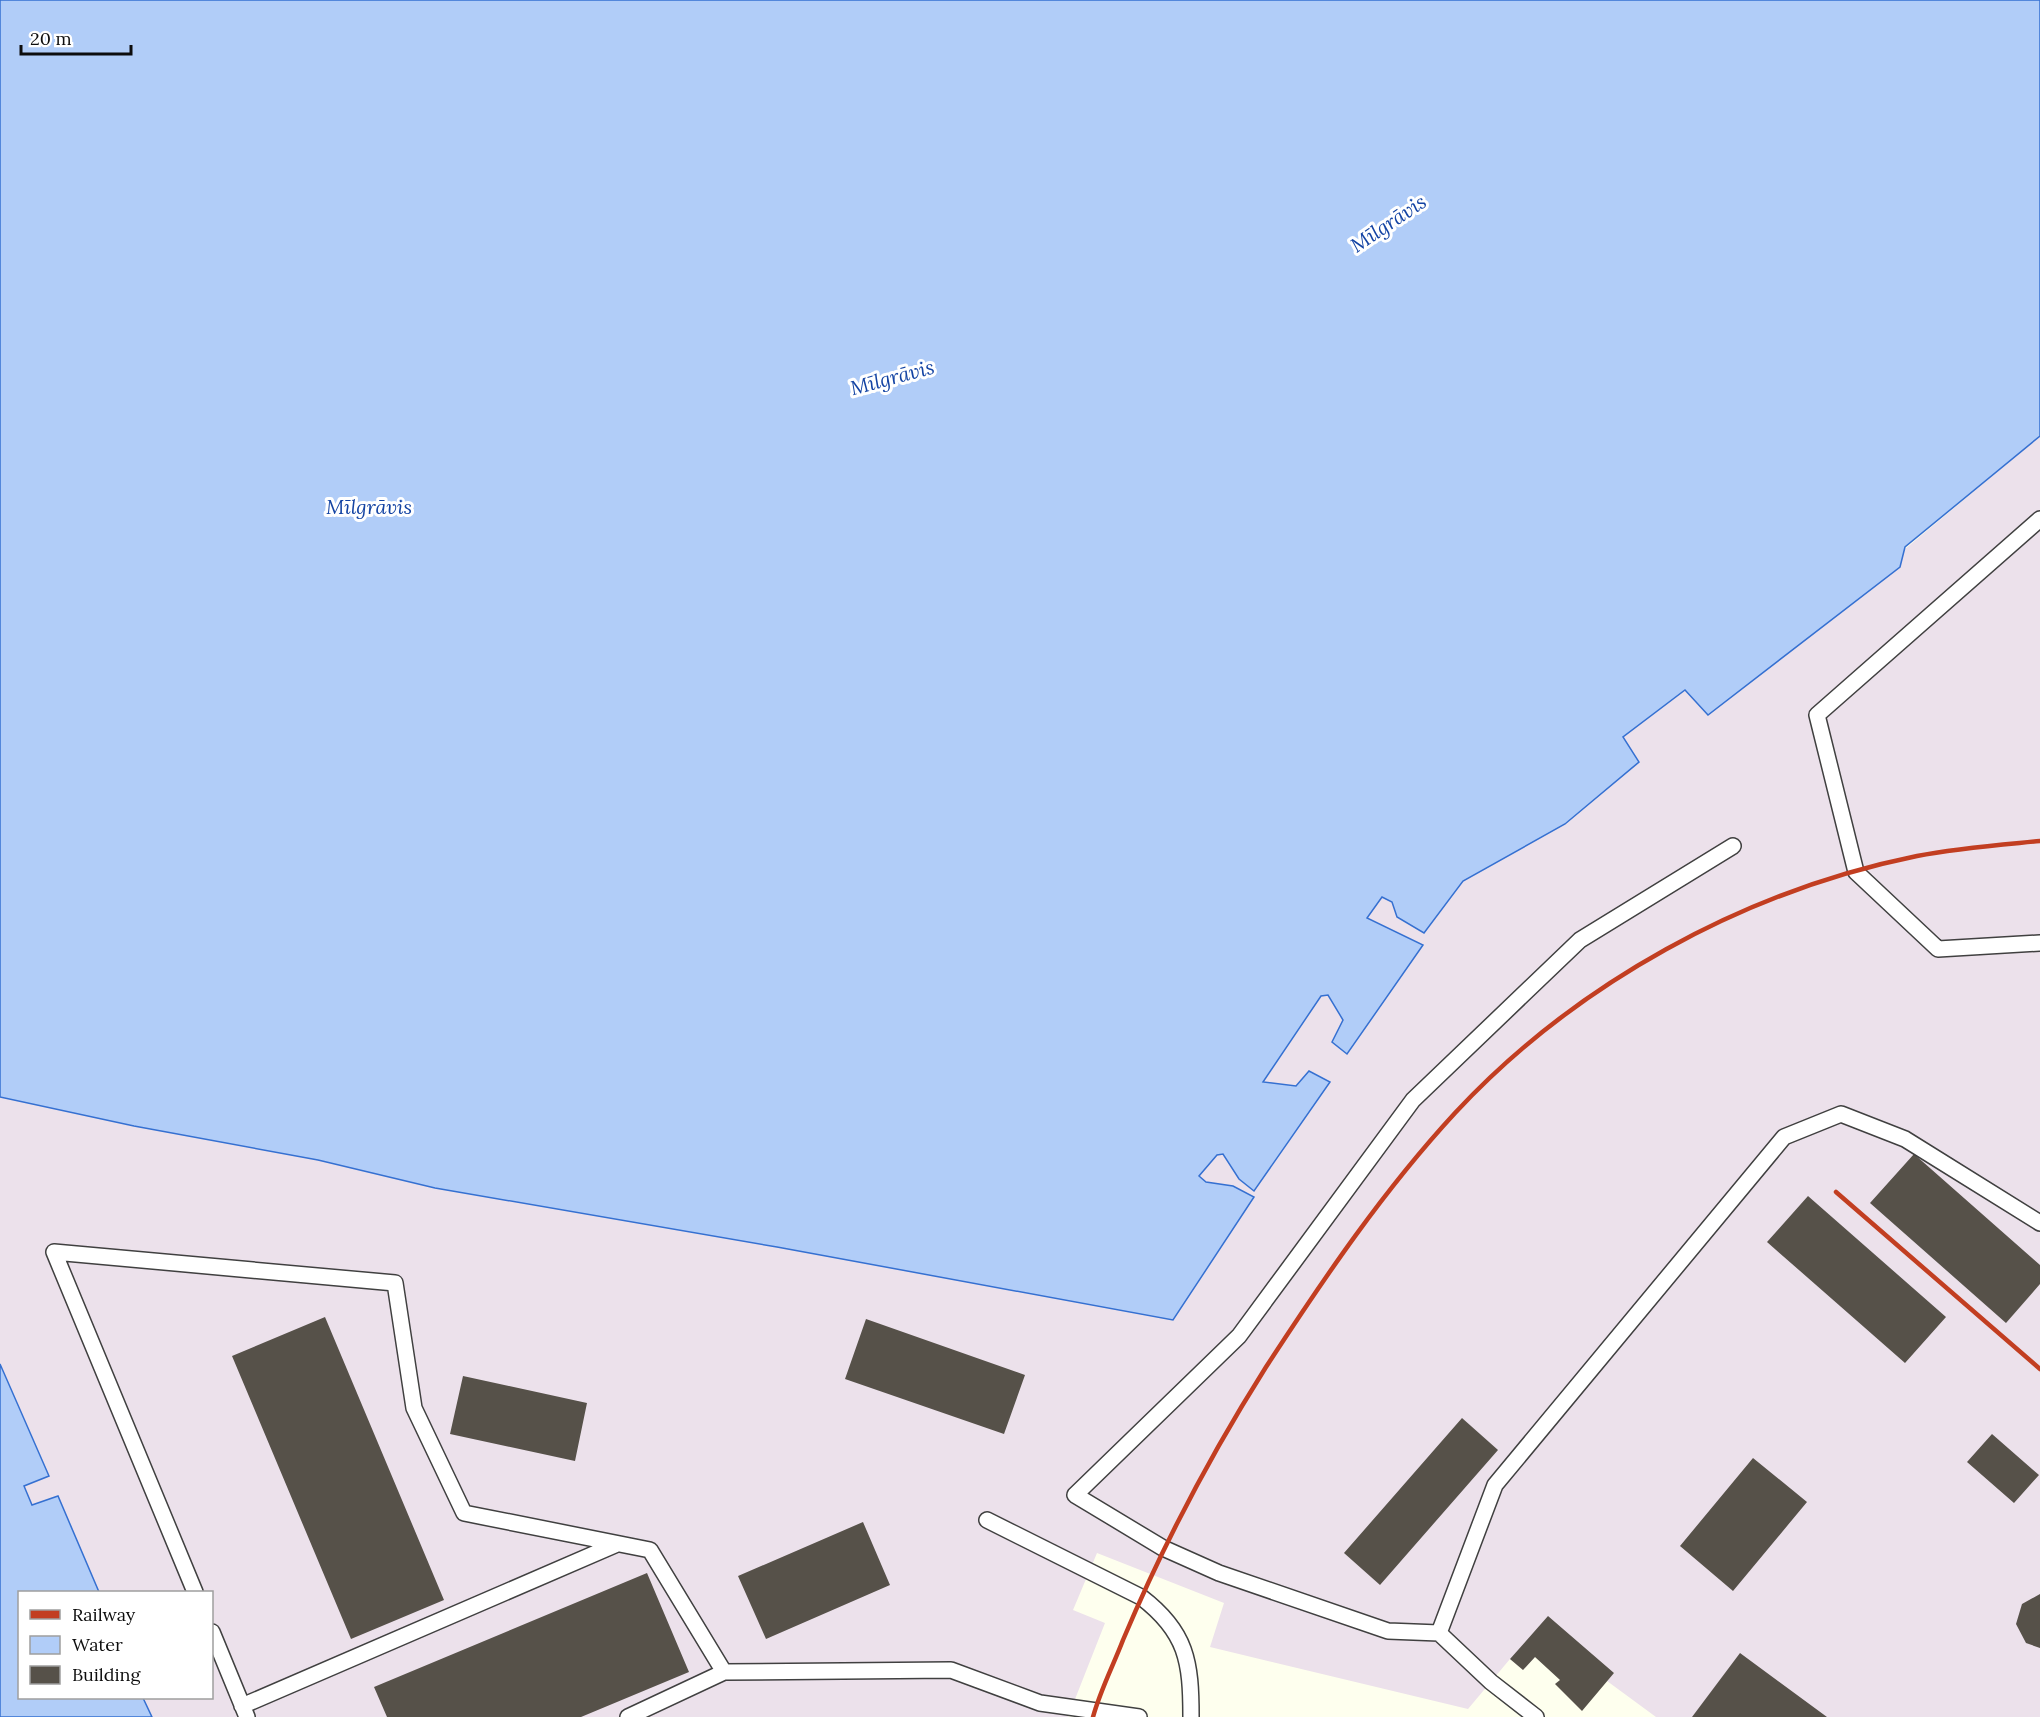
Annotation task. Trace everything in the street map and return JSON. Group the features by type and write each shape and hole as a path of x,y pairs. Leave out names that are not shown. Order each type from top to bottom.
{"lane":[{"path":"2040,519 1817,715 1856,872 1938,950 2040,943"},
{"path":"1536,1717 1491,1682 1439,1633 1388,1630 1219,1573 1163,1548 1075,1495 1239,1336 1413,1100 1580,940 1733,846"},
{"path":"1439,1633 1495,1485 1784,1137 1841,1114 1905,1139 2040,1223"},
{"path":"194,1591 54,1252 395,1283 414,1408 464,1513 650,1550 724,1672"},
{"path":"987,1520 1141,1597 1158,1610 1174,1628 1191,1676 1191,1717"},
{"path":"213,1634 244,1712 617,1544"},
{"path":"628,1717 724,1672 951,1670 1040,1703 1139,1717"},
{"path":"1032,1717 1040,1703"}],"shaded area":[{"path":"2040,436 2040,1717 1656,1717 1607,1681 1614,1673 1535,1657 1523,1670 1510,1659 1468,1709 1210,1647 1224,1603 1097,1553 1073,1610 1105,1623 1068,1717 152,1717 143,1699 213,1699 213,1591 99,1591 58,1496 32,1505 24,1486 49,1476 0,1364 0,1097 134,1126 318,1160 435,1188 777,1247 1254,1198 1233,1186 1206,1182 1199,1176 1217,1154 1223,1154 1239,1179 1296,1086 1263,1083 1321,996 1328,995 1343,1020 1423,945 1367,918 1382,897 1392,901 1424,933 1463,881 1565,824 1638,762 1623,737 1685,690 1708,714"}],"water":[{"name":"Mīlgrāvis","path":"0,0 2040,0 2040,436 1905,547 1900,567 1708,715 1685,690 1623,737 1639,762 1565,824 1463,881 1424,933 1397,917 1392,902 1382,897 1367,918 1423,945 1347,1054 1332,1042 1343,1020 1328,995 1321,996 1263,1082 1296,1086 1309,1071 1330,1082 1254,1191 1239,1179 1223,1154 1217,1155 1199,1176 1206,1182 1233,1186 1254,1197 1173,1320 777,1247 435,1188 318,1160 134,1126 0,1097"},
{"path":"0,1364 49,1476 24,1486 32,1505 58,1496 99,1591 18,1591 18,1699 143,1699 152,1717 0,1717"}],"building":[{"path":"1914,1154 2040,1265 2040,1284 2006,1323 1870,1203"},
{"path":"1808,1196 1946,1317 1905,1363 1767,1242"},
{"path":"325,1317 444,1600 351,1639 232,1356"},
{"path":"866,1319 1025,1375 1004,1434 845,1379"},
{"path":"463,1376 587,1403 575,1461 450,1434"},
{"path":"1462,1418 1498,1450 1380,1585 1344,1553"},
{"path":"1992,1434 2039,1475 2014,1503 1967,1462"},
{"path":"1753,1458 1807,1502 1733,1591 1680,1546"},
{"path":"863,1522 890,1585 766,1639 738,1576"},
{"path":"647,1573 689,1672 581,1717 387,1717 374,1687"},
{"path":"2040,1594 2040,1648 2026,1643 2016,1624 2022,1604"},
{"path":"1548,1616 1614,1673 1582,1711 1555,1684 1560,1680 1535,1657 1523,1670 1510,1659"},
{"path":"1740,1653 1827,1717 1692,1717"}],"railway":[{"path":"1093,1717 1123,1640 1171,1535 1226,1433 1266,1367 1332,1268 1403,1173 1455,1113 1502,1066 1553,1023 1608,984 1666,949 1726,919 1789,893 1852,872 1932,853 2040,841"},
{"path":"1836,1192 2040,1369"}]}
